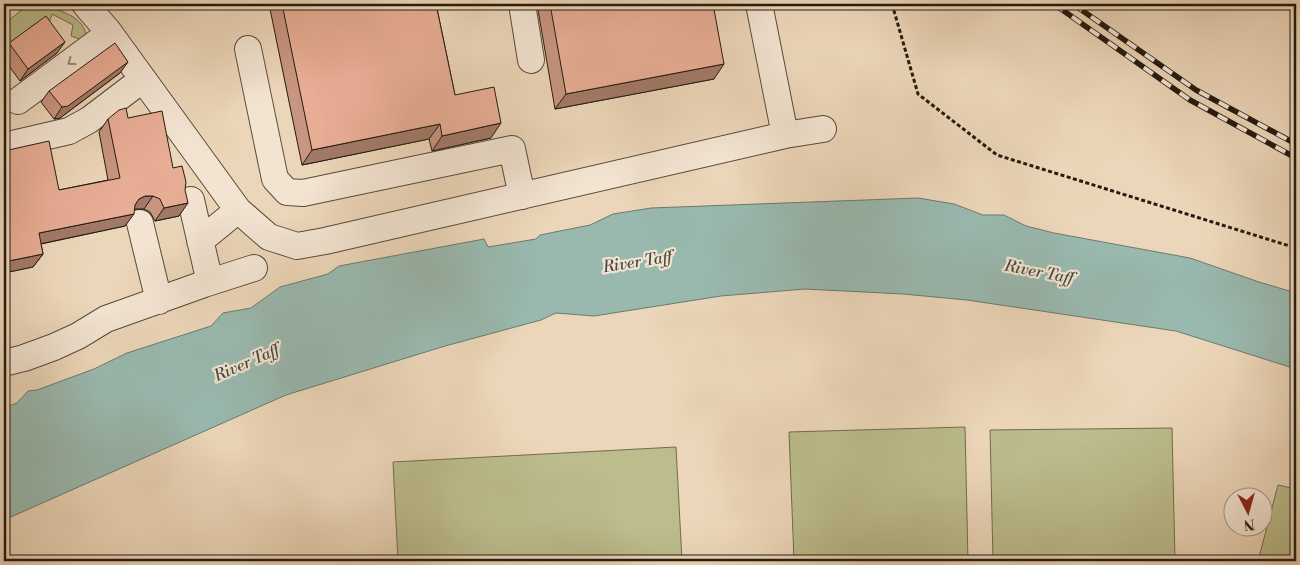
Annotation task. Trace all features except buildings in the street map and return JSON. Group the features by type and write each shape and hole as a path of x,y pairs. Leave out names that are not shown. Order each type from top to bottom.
{"street":[{"path":"85,4 108,31 238,210 269,237 297,246 823,129"},
{"path":"522,4 531,60"},
{"path":"759,4 785,136"},
{"path":"40,139 11,104 99,41 108,31"},
{"path":"248,49 275,179 288,192 303,193 512,150 522,196"},
{"path":"4,146 69,131 89,120 143,79"},
{"path":"191,200 208,274 204,284"},
{"path":"200,240 238,210"},
{"path":"140,224 159,301"},
{"path":"4,363 54,348 106,319 254,268"}],"path":[{"path":"892,4 918,94 997,155 1296,248"}],"green space":[{"path":"43,6 64,12 77,20 85,31 86,38 82,40 71,36 73,25 52,14 49,23 35,24 4,48 4,24 23,9"},
{"path":"965,427 968,561 794,561 789,432"},
{"path":"1172,428 1175,561 993,561 990,430"},
{"path":"676,447 682,561 398,561 393,462"},
{"path":"1278,485 1296,489 1296,561 1258,561 1264,538 1272,538 1272,508"}],"water":[{"name":"River Taff","path":"918,198 954,204 983,215 1004,215 1026,226 1054,233 1190,258 1296,293 1296,369 1176,331 967,300 903,294 805,289 721,296 594,316 556,313 541,320 445,346 286,395 4,520 4,408 17,403 28,391 37,390 94,369 127,353 211,326 223,313 251,308 280,287 328,274 339,266 484,239 488,247 536,239 540,235 590,225 613,214 651,208"}],"railway":[{"path":"1054,4 1190,100 1296,158"},
{"path":"1073,4 1196,90 1296,144"}]}
